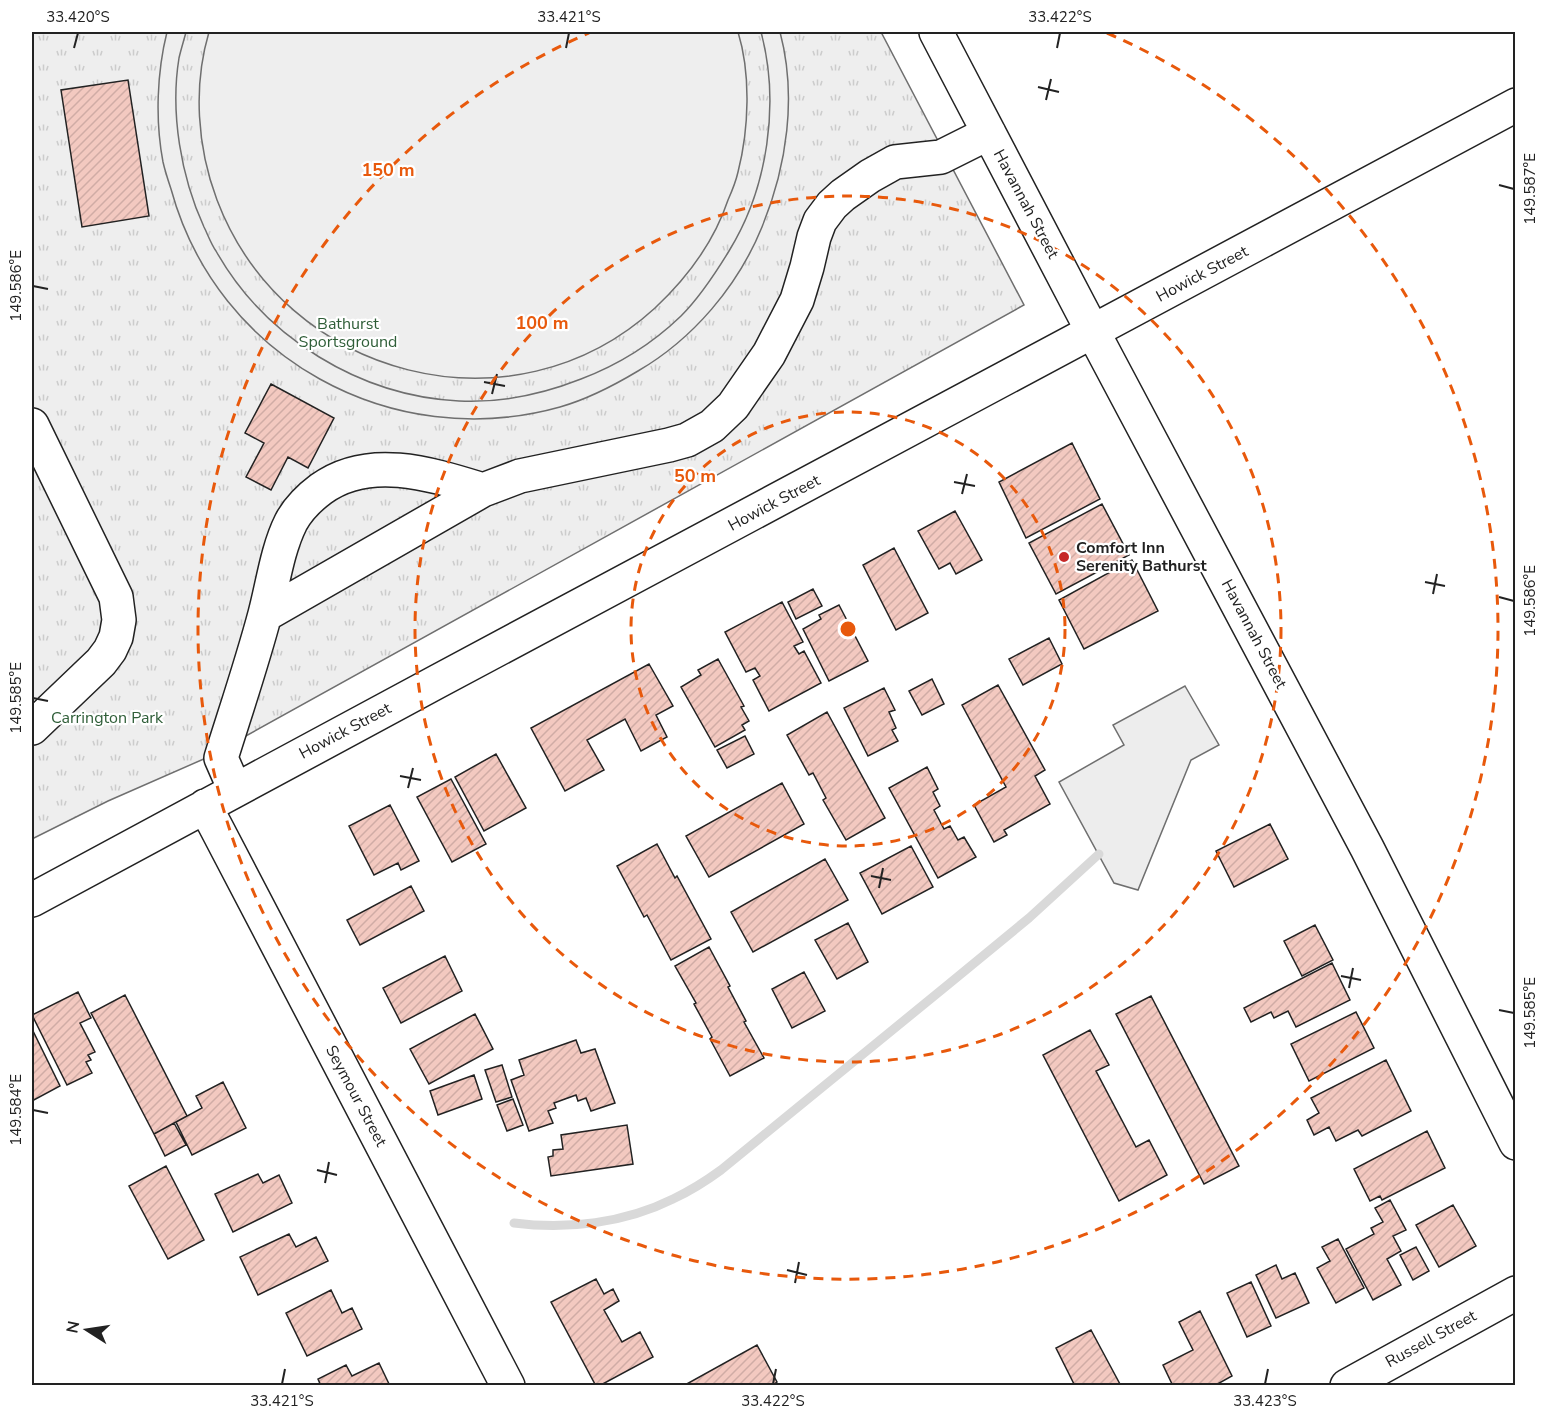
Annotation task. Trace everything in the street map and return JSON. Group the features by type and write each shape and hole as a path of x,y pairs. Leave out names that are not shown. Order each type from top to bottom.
{"street":[{"name":"Havannah Street","path":"936,32 1367,848 1515,1143"},
{"name":"Howick Street","path":"32,900 235,789 1515,105"},
{"path":"265,615 483,490 520,476 687,440 712,426 733,406 769,354 797,300 820,221 832,205 870,176 895,162 941,157 989,133"},
{"path":"32,425 116,597 119,620 116,636 101,662 32,728"},
{"path":"235,789 221,758 265,615 282,546 291,522 307,499 328,484 355,472 393,470 409,470 441,477 483,490"},
{"name":"Seymour Street","path":"205,806 508,1386"},
{"name":"Russell Street","path":"1347,1386 1515,1293"}],"green space":[{"name":"Bathurst Sportsground","path":"32,32 881,32 1024,305 206,758 108,801 32,839"},
{"path":"167,32 186,32 179,58 176,101 180,144 189,187 211,242 236,282 288,335 319,357 386,388 422,397 459,401 490,401 537,393 567,384 608,367 634,352 659,335 688,309 713,277 729,251 753,200 761,173 770,116 770,87 761,32 780,32 788,81 787,131 778,180 771,204 752,249 727,290 712,309 695,327 658,358 610,387 560,407 497,418 435,417 375,403 320,379 270,345 228,301 194,249 171,189 160,146 158,96"},
{"path":"209,32 738,32 745,66 747,102 742,155 734,186 707,245 678,284 655,308 598,348 536,371 472,378 408,370 348,347 294,311 250,261 217,200 201,138 199,95"}],"shaded area":[{"path":"1185,686 1219,745 1191,760 1138,890 1114,883 1059,782 1124,745 1113,725"}],"building":[{"path":"128,80 149,216 82,227 61,90"},
{"path":"271,384 334,418 308,468 288,457 271,490 246,477 264,443 245,433"},
{"path":"1072,443 1100,499 1026,538 999,482"},
{"path":"1102,504 1129,555 1056,594 1029,543"},
{"path":"955,511 982,560 956,574 950,563 939,569 918,531"},
{"path":"894,548 928,613 896,630 863,565"},
{"path":"1132,560 1158,611 1084,649 1059,600"},
{"path":"813,589 822,606 796,619 788,602"},
{"path":"782,602 803,642 794,646 799,654 804,651 821,683 769,711 753,680 760,676 755,668 746,672 725,632"},
{"path":"839,605 868,661 829,681 803,629 821,619 819,615"},
{"path":"1049,638 1062,664 1023,685 1009,659"},
{"path":"718,659 744,706 741,707 749,721 742,725 745,730 715,747 681,687 701,675 698,670"},
{"path":"649,664 673,706 656,715 667,737 641,751 625,719 587,740 604,770 565,791 531,728"},
{"path":"932,679 944,704 922,715 909,691"},
{"path":"998,685 1045,770 1035,776 1050,804 1004,830 1007,835 994,842 974,805 1006,787 962,705"},
{"path":"884,688 895,710 889,712 896,728 892,730 898,741 868,756 844,708"},
{"path":"827,712 885,818 846,840 823,800 826,798 813,773 809,775 787,735"},
{"path":"745,736 754,754 727,768 717,750"},
{"path":"496,754 526,808 484,831 455,777"},
{"path":"927,767 938,789 933,792 940,806 934,810 944,829 950,826 958,840 964,837 976,857 938,878 889,788"},
{"path":"451,779 486,844 452,862 417,797"},
{"path":"782,783 804,824 709,877 686,836"},
{"path":"390,805 419,861 401,870 398,863 374,875 349,826"},
{"path":"1270,824 1288,859 1234,887 1216,851"},
{"path":"657,844 711,939 671,960 647,915 644,917 617,866"},
{"path":"911,846 933,887 882,914 860,873"},
{"path":"825,859 848,900 753,952 731,912"},
{"path":"411,886 424,911 360,945 347,920"},
{"path":"848,923 868,962 837,979 815,940"},
{"path":"1315,925 1333,960 1302,976 1284,941"},
{"path":"709,947 730,986 728,987 746,1021 744,1022 764,1058 730,1076 710,1039 712,1037 694,1004 696,1003 675,966"},
{"path":"445,956 462,991 401,1023 383,988"},
{"path":"1332,963 1350,1000 1296,1027 1288,1011 1274,1018 1271,1012 1251,1022 1244,1008"},
{"path":"804,972 825,1011 792,1028 772,989"},
{"path":"78,992 91,1018 80,1023 95,1052 88,1055 91,1060 86,1062 92,1073 67,1085 32,1015"},
{"path":"125,995 187,1116 154,1134 91,1013"},
{"path":"1151,996 1239,1166 1204,1184 1116,1014"},
{"path":"1356,1012 1374,1048 1309,1081 1291,1044"},
{"path":"475,1014 493,1049 429,1084 410,1049"},
{"path":"1090,1030 1109,1065 1096,1071 1136,1147 1149,1140 1167,1175 1119,1201 1043,1055"},
{"path":"32,1031 60,1086 32,1101"},
{"path":"576,1040 581,1053 595,1049 615,1103 591,1111 586,1098 578,1101 576,1095 554,1103 556,1108 548,1111 553,1123 529,1131 511,1080 524,1075 519,1060"},
{"path":"1386,1060 1411,1111 1362,1136 1358,1130 1336,1141 1329,1127 1314,1135 1307,1120 1319,1113 1311,1098"},
{"path":"502,1065 512,1097 496,1102 485,1070"},
{"path":"474,1075 482,1099 438,1115 430,1091"},
{"path":"223,1082 246,1128 192,1155 176,1122 202,1108 196,1096"},
{"path":"513,1099 523,1125 507,1131 497,1105"},
{"path":"174,1123 186,1145 165,1156 154,1134"},
{"path":"627,1125 633,1164 551,1176 548,1157 553,1156 553,1150 563,1149 561,1135"},
{"path":"1427,1131 1445,1168 1382,1200 1380,1196 1370,1201 1354,1169"},
{"path":"166,1166 204,1240 168,1259 129,1186"},
{"path":"258,1174 263,1183 279,1175 292,1203 233,1232 215,1194"},
{"path":"1390,1200 1406,1230 1393,1236 1401,1251 1387,1259 1401,1285 1373,1300 1346,1249 1374,1234 1371,1228 1383,1222 1375,1208"},
{"path":"1453,1205 1476,1246 1439,1267 1416,1225"},
{"path":"289,1234 296,1247 316,1237 328,1261 258,1295 240,1257"},
{"path":"1338,1239 1364,1288 1336,1303 1317,1268 1330,1261 1322,1247"},
{"path":"1416,1247 1429,1271 1413,1280 1400,1255"},
{"path":"1276,1265 1282,1279 1295,1273 1309,1303 1276,1318 1256,1275"},
{"path":"596,1279 604,1294 613,1289 619,1301 604,1310 622,1342 640,1332 653,1357 599,1386 596,1386 551,1302"},
{"path":"1251,1282 1271,1326 1247,1337 1227,1293"},
{"path":"331,1290 342,1313 352,1308 362,1329 307,1356 286,1313"},
{"path":"1200,1311 1232,1376 1214,1386 1173,1386 1163,1365 1193,1350 1179,1322"},
{"path":"1091,1330 1121,1386 1075,1386 1056,1348"},
{"path":"757,1345 777,1382 771,1386 683,1386"},
{"path":"379,1363 390,1386 321,1386 318,1379 346,1365 352,1376"}],"waterway":[{"path":"514,1223 554,1226 616,1219 655,1207 704,1182 1029,918 1099,854"}],"place":[{"name":"Comfort Inn Serenity Bathurst","path":"1064,557"}],"park label":[{"name":"Carrington Park","path":"107,718"}]}
